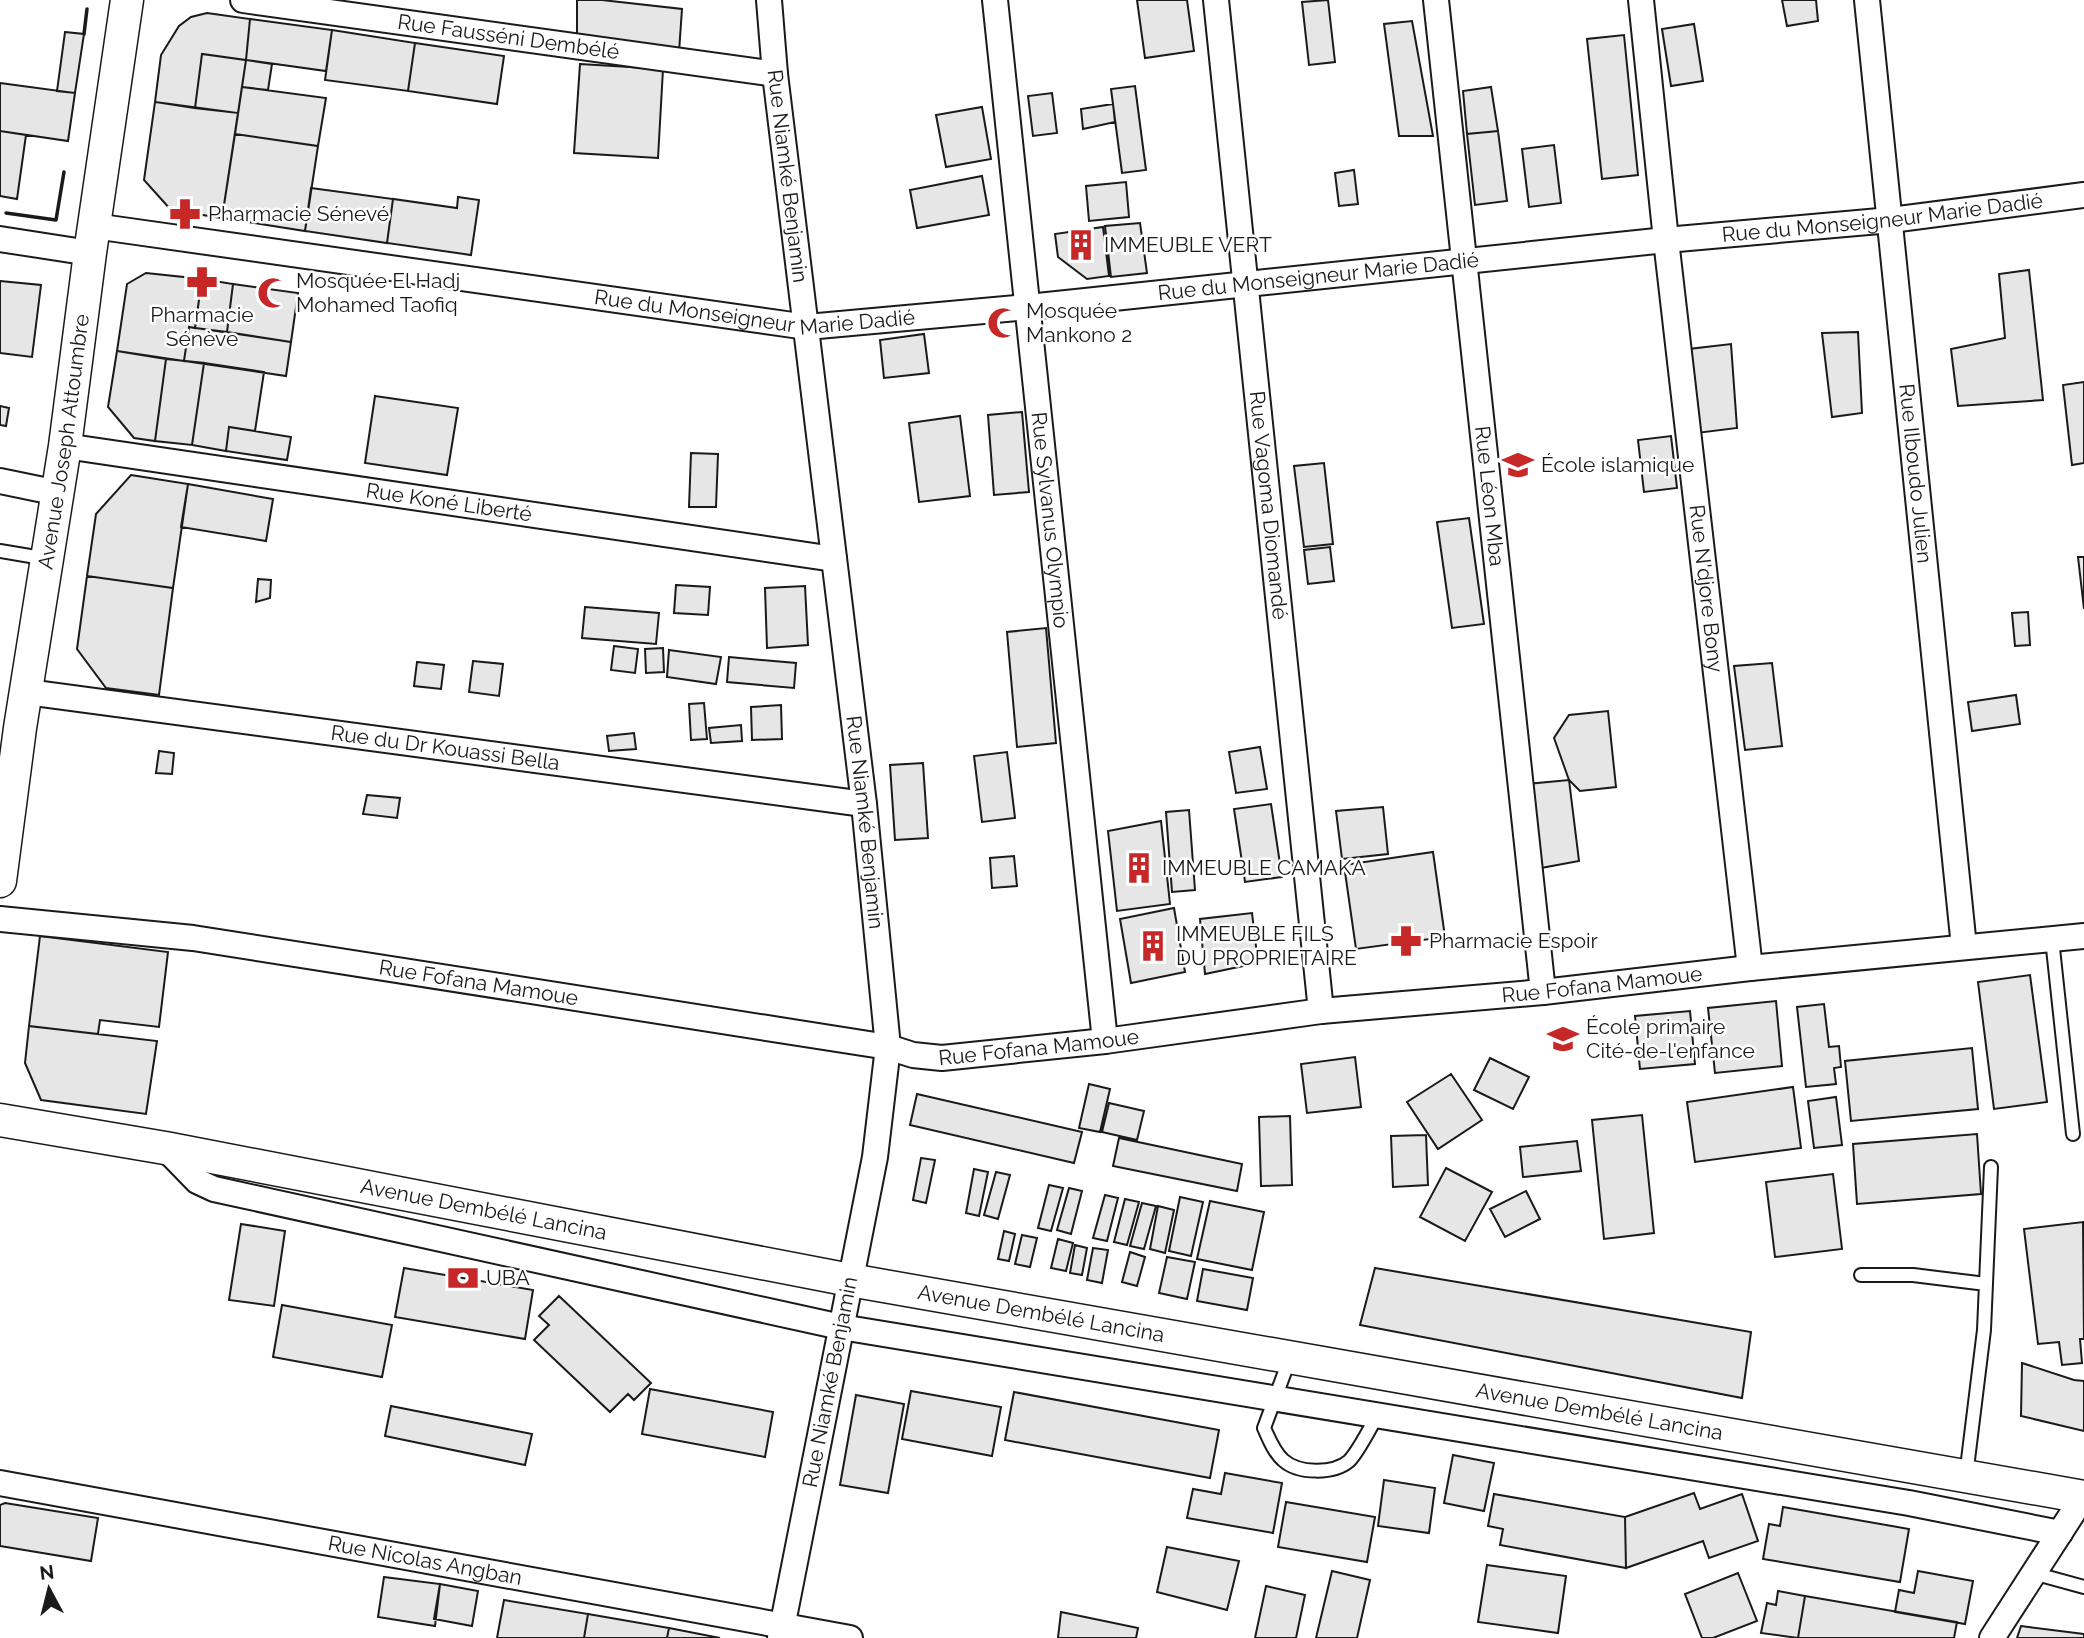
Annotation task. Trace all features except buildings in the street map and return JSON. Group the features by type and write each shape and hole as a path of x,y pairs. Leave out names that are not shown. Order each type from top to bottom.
{"street":[{"name":"Avenue Joseph Attoumbre","path":"0,881 15,727 27,692 48,559 127,0"},
{"name":"Rue Fausséni Dembélé","path":"243,0 775,74"},
{"name":"Rue Niamké Benjamin","path":"769,0 775,74 864,804 888,1047 876,1157 781,1632"},
{"name":"Rue Sylvanus Olympio","path":"995,0 1105,1041"},
{"name":"Rue Vagoma Diomandé","path":"1216,0 1321,1011"},
{"name":"Rue Léon Mba","path":"1436,0 1543,992"},
{"name":"Rue N'djore Bony","path":"1641,0 1750,968"},
{"name":"Rue Ilboudo Julien","path":"1867,0 1964,947"},
{"name":"Rue du Monseigneur Marie Dadié","path":"0,239 92,240 807,327 1028,307 1666,240 1891,220 2084,195"},
{"name":"Rue Koné Liberté","path":"65,446 834,559"},
{"path":"0,481 58,493"},
{"name":"Rue du Dr Kouassi Bella","path":"27,692 864,804"},
{"name":"Rue Fofana Mamoue","path":"0,919 193,938 888,1047 913,1055 942,1058 1105,1041 1321,1011 1543,992 1750,968 2084,936"},
{"name":"Avenue Dembélé Lancina","path":"0,1119 165,1148 850,1280 2084,1497"},
{"path":"165,1148 197,1181 214,1189 841,1327 1909,1503 2060,1533"},
{"name":"Rue Nicolas Angban","path":"0,1483 781,1632 850,1638"},
{"path":"1992,1638 2084,1497"}],"lane":[{"path":"0,551 48,559"},
{"path":"2052,939 2073,1133"},
{"path":"1966,1476 1984,1330 1991,1167"},
{"path":"1861,1275 1913,1275 1986,1284"},
{"path":"1290,1357 1264,1428 1273,1447 1285,1462 1313,1471 1335,1469 1350,1460 1378,1415"},
{"path":"2033,1573 2084,1587"}],"wall":[{"path":"84,34 87,9"},
{"path":"6,213 56,220 64,172"}],"place":[{"name":"Pharmacie Sénevé","path":"185,214"},
{"name":"IMMEUBLE VERT","path":"1081,245"},
{"name":"Pharmacie Sénève","path":"202,282"},
{"name":"Mosquée El Hadj Mohamed Taofiq","path":"273,293"},
{"name":"Mosquée Mankono 2","path":"1003,323"},
{"name":"École islamique","path":"1518,465"},
{"name":"IMMEUBLE CAMAKA","path":"1139,868"},
{"name":"Pharmacie Espoir","path":"1406,941"},
{"name":"IMMEUBLE FILS DU PROPRIETAIRE","path":"1153,946"},
{"name":"École primaire Cité-de-l'enfance","path":"1563,1039"},
{"name":"UBA","path":"463,1278"}]}
